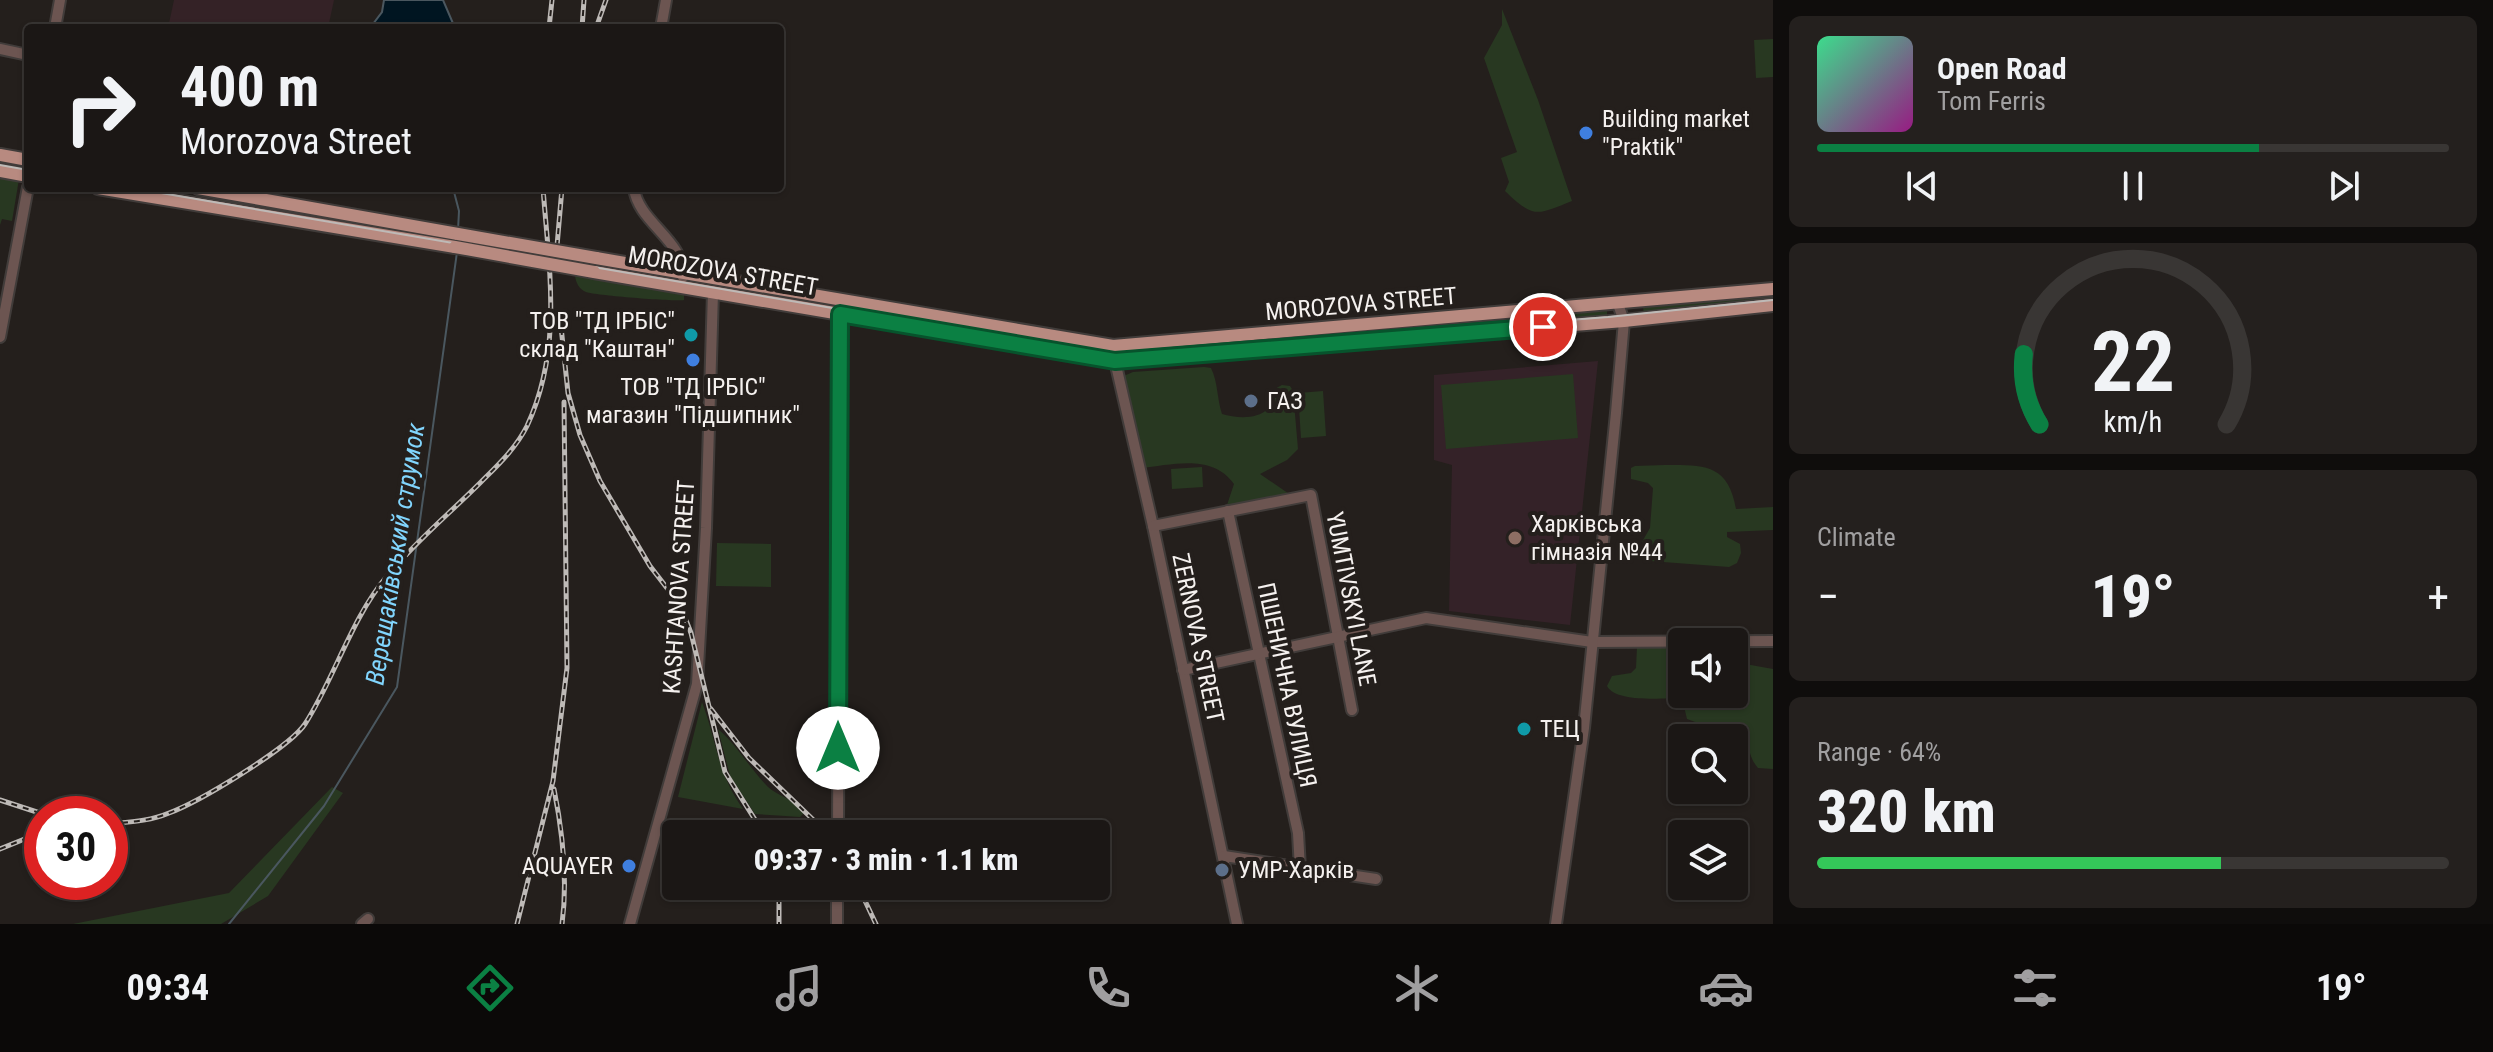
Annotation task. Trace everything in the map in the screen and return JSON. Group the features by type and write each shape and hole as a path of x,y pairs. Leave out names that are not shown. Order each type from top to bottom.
{"main road":[{"path":"0,155 24,159"},
{"path":"0,171 24,175"},
{"name":"MOROZOVA STREET","path":"125,192 684,271 1113,346 1773,289"},
{"name":"MOROZOVA STREET","path":"217,192 594,272 1115,361 1624,321 1773,305"},
{"path":"904,325 906,309"},
{"path":"1087,358 1090,343"}],"street":[{"path":"56,24 60,0"},
{"path":"662,24 666,0"},
{"path":"0,49 24,54"},
{"path":"0,337 27,192"},
{"path":"635,192 640,209 671,243 684,271 682,287"},
{"name":"KASHTANOVA STREET","path":"630,924 697,684 706,528 713,292"},
{"path":"1556,924 1577,784 1592,642 1624,321 1618,304"},
{"path":"838,820 840,314"},
{"name":"ZERNOVA STREET","path":"1115,361 1237,924"},
{"name":"YUMTIVSKYI LANE","path":"1228,511 1311,495 1352,710"},
{"path":"1153,526 1228,511"},
{"name":"ПШЕНИЧНА ВУЛИЦЯ","path":"1228,511 1298,833 1300,869"},
{"path":"1183,670 1426,618 1592,642 1773,641"},
{"path":"1224,856 1376,879"},
{"path":"837,900 837,924"}],"shaded area":[{"path":"174,0 334,0 329,24 169,24"},
{"name":"Харківська гімназія №44","path":"1598,361 1570,625 1449,611 1452,465 1434,460 1434,375"}],"green space":[{"path":"1502,9 1538,100 1572,201 1543,211 1530,210 1505,191 1509,182 1501,158 1517,152 1484,58 1502,25"},
{"path":"1773,39 1773,77 1756,78 1754,40"},
{"path":"0,176 19,179 12,221 2,219 0,225"},
{"path":"220,196 678,274 677,283 218,206"},
{"path":"575,276 684,294 684,300 586,292"},
{"path":"690,277 904,312 902,322 689,284"},
{"path":"1773,294 1773,303 1644,316 1643,306"},
{"path":"1607,311 1607,320 1121,358 1092,356 1094,347 1124,350"},
{"path":"909,313 1087,345 1086,355 907,323"},
{"path":"1211,368 1222,414 1246,417 1263,413 1268,409 1267,393 1282,385 1290,386 1298,449 1287,460 1260,474 1295,498 1226,508 1234,484 1215,468 1191,463 1140,468 1119,378 1133,372"},
{"path":"1573,374 1578,438 1446,449 1441,385"},
{"path":"1323,391 1326,436 1301,438 1298,393"},
{"path":"1691,465 1712,470 1727,483 1736,509 1773,507 1773,530 1727,532 1727,537 1740,544 1741,553 1737,563 1729,567 1650,561 1644,554 1642,542 1650,528 1653,488 1648,483 1631,479 1631,468"},
{"path":"1202,467 1203,487 1172,489 1171,469"},
{"path":"717,543 771,544 771,587 716,586"},
{"path":"1643,644 1668,645 1668,698 1630,697 1620,695 1607,686 1612,676 1631,673 1636,668 1637,647"},
{"path":"1748,665 1773,669 1773,769 1758,768 1752,758 1748,745 1748,724 1701,724 1687,719 1684,708 1748,708"},
{"path":"702,702 723,769 743,809 678,797"},
{"path":"718,729 768,787 806,811 800,817 755,814 730,776"},
{"path":"332,787 343,793 268,896 221,924 73,924 229,893"}],"water":[{"path":"384,0 443,0 453,24 373,24 382,12"}],"waterway":[{"name":"Верещаківський струмок","path":"454,192 459,211 458,230"},
{"name":"Верещаківський струмок","path":"229,924 324,806 397,687 457,252"}],"tram line":[{"path":"0,165 24,169"},
{"path":"155,192 1113,356 1608,317 1773,300"}],"railway":[{"path":"549,24 552,0"},
{"path":"582,24 584,0"},
{"path":"597,24 606,0"},
{"path":"128,822 155,818 183,807 242,773 296,734 316,706 374,593 421,539 518,442 538,397 546,368 551,308 543,192"},
{"path":"557,246 562,192"},
{"path":"560,317 568,393 580,435 600,481 650,566 680,605 691,633 725,772 755,820"},
{"path":"517,924 553,781 567,668 564,402"},
{"path":"711,709 749,758 813,820"},
{"path":"554,789 564,856 562,924"},
{"path":"0,800 24,808"},
{"path":"0,849 24,839"},
{"path":"779,900 779,924"},
{"path":"865,900 876,924"}],"place":[{"name":"Building market \"Praktik\"","path":"1586,133"},
{"name":"ТОВ \"ТД ІРБІС\" склад \"Каштан\"","path":"691,335"},
{"name":"ТОВ \"ТД ІРБІС\" магазин \"Підшипник\"","path":"693,360"},
{"name":"ГАЗ","path":"1251,401"},
{"name":"Харківська гімназія №44","path":"1515,538"},
{"name":"ТЕЦ","path":"1524,729"},
{"name":"AQUAYER","path":"629,866"},
{"name":"УМР-Харків","path":"1222,870"}],"route":[{"path":"838,748 840,314 1115,361 1543,327"}]}
